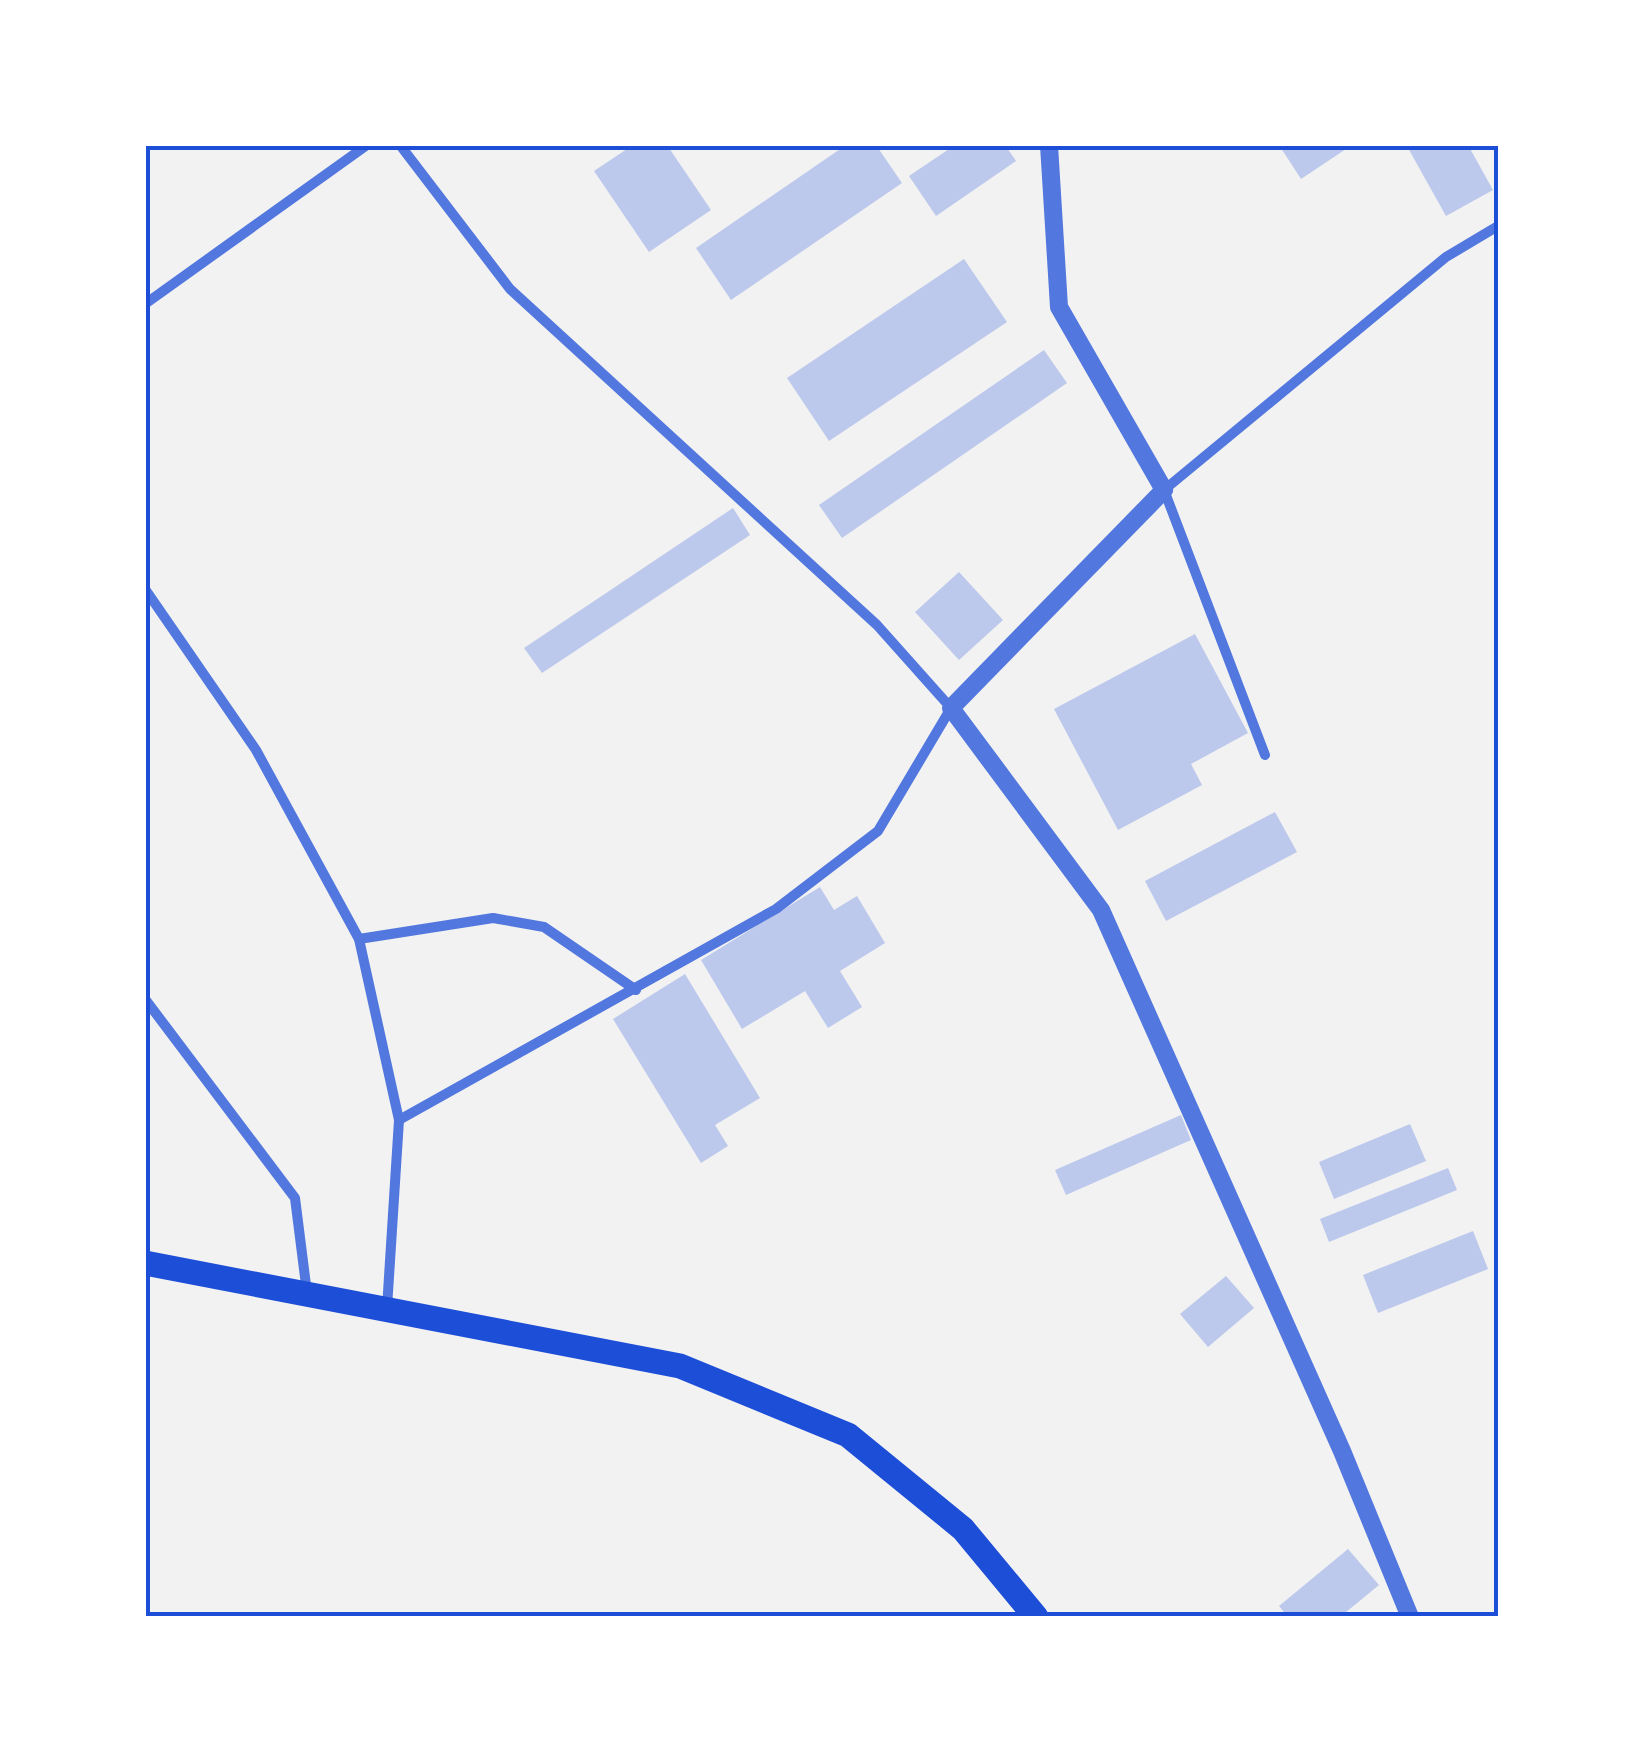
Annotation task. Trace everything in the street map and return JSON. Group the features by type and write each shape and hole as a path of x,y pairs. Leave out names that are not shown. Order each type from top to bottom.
{"main road":[{"path":"145,1263 680,1366 848,1435 962,1529 1036,1617"}],"street":[{"path":"145,304 367,145"},
{"path":"400,145 510,289 878,626 951,708 1101,910 1342,1451 1410,1617"},
{"path":"1049,145 1059,307 1164,490 1265,755"},
{"path":"399,1120 776,909 878,832 951,708 1164,490 1446,258 1498,226"},
{"path":"145,588 256,750 359,939 399,1120 387,1310"},
{"path":"359,939 493,918 544,927 636,990"},
{"path":"145,998 295,1198 307,1294"}],"building":[{"path":"633,145 667,145 711,210 649,252 594,171"},
{"path":"846,145 876,145 902,183 731,300 696,248"},
{"path":"955,145 1005,145 1016,161 936,216 909,176"},
{"path":"1279,145 1352,145 1301,179"},
{"path":"1468,145 1493,190 1446,216 1408,148"},
{"path":"964,259 1007,322 829,441 787,378"},
{"path":"1044,350 1067,383 842,538 819,505"},
{"path":"733,508 750,535 542,673 524,648"},
{"path":"959,572 1003,620 959,660 915,612"},
{"path":"1195,634 1248,733 1191,764 1202,785 1118,830 1054,709"},
{"path":"1275,812 1297,852 1166,921 1145,881"},
{"path":"820,887 834,910 857,896 885,943 840,971 862,1007 828,1028 805,991 742,1029 701,960"},
{"path":"685,974 760,1098 715,1125 728,1146 701,1163 613,1019"},
{"path":"1181,1115 1191,1140 1066,1195 1055,1170"},
{"path":"1410,1124 1426,1161 1334,1199 1319,1162"},
{"path":"1448,1168 1457,1190 1329,1242 1320,1219"},
{"path":"1473,1231 1488,1269 1378,1313 1363,1275"},
{"path":"1226,1276 1254,1308 1208,1347 1180,1314"},
{"path":"1348,1549 1379,1585 1340,1617 1288,1617 1279,1606"}]}
